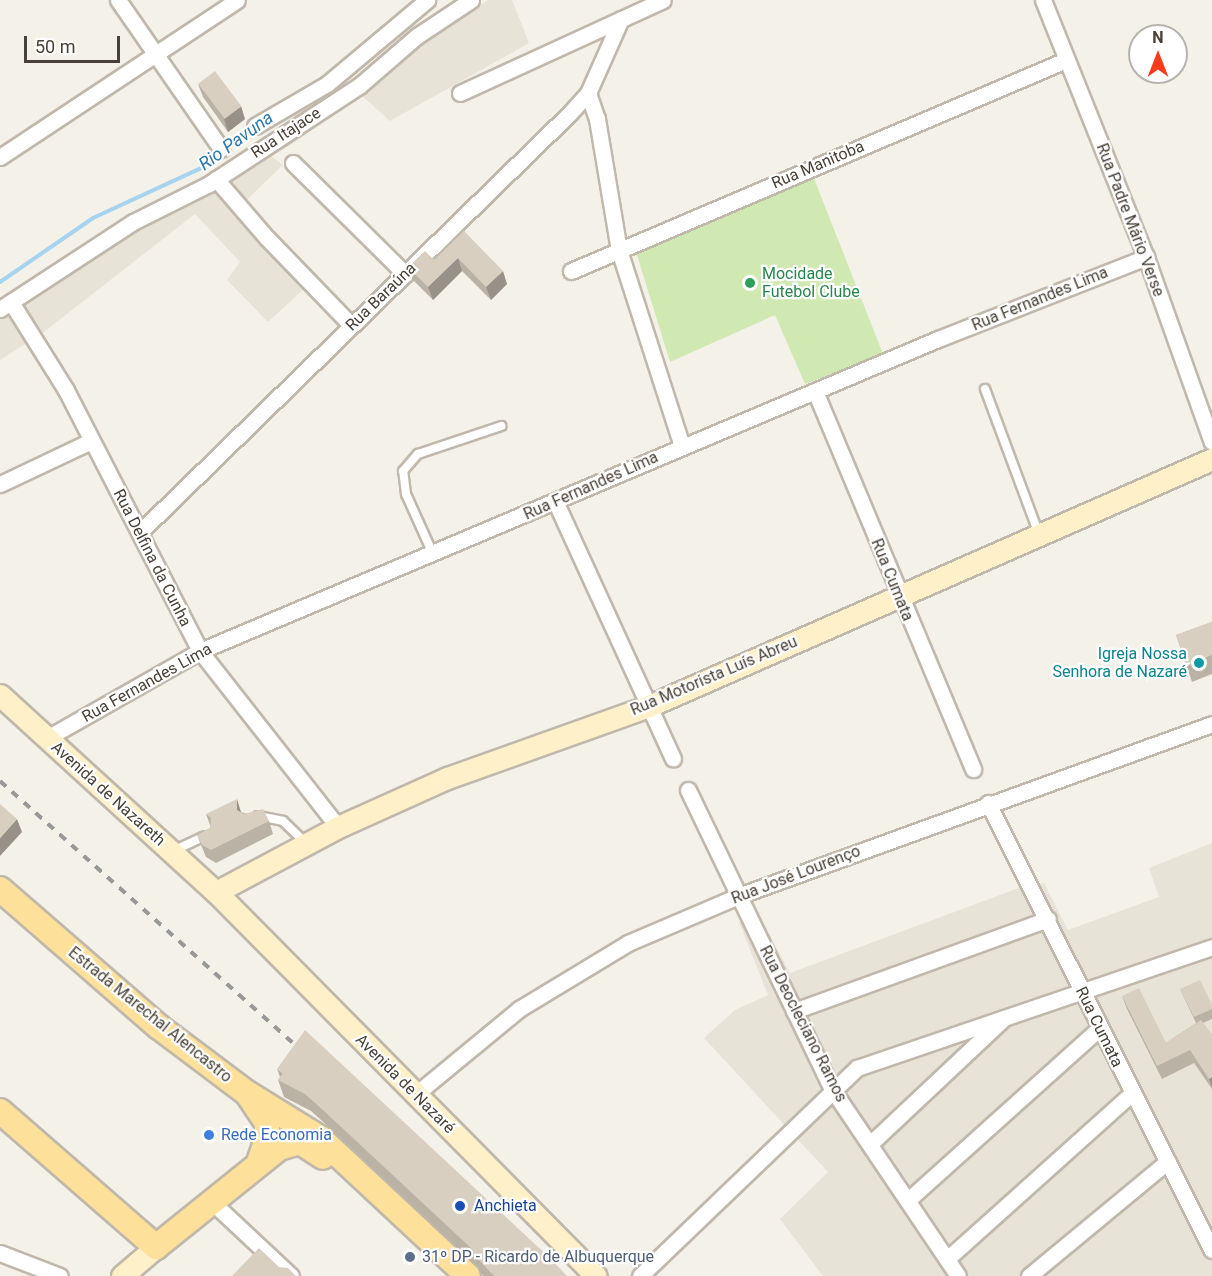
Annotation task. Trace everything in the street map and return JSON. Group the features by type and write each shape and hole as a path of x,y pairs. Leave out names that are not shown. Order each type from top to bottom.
{"main road":[{"name":"Rua Motorista Luís Abreu","path":"216,892 338,827 447,778 649,706 1212,459"},
{"name":"Avenida de Nazareth","path":"0,695 216,892"},
{"name":"Estrada Marechal Alencastro","path":"0,889 159,1027 247,1093 320,1138 468,1276"},
{"name":"Avenida de Nazaré","path":"216,892 596,1276"},
{"path":"247,1093 267,1122 267,1138 259,1162"},
{"path":"0,1111 156,1247"},
{"path":"122,1276 259,1162 289,1143 306,1144 454,1276"}],"street":[{"path":"118,0 221,149"},
{"path":"0,157 237,0"},
{"name":"Rua Itajace","path":"255,126 327,84 427,0"},
{"name":"Rua Itajace","path":"6,305 133,222 216,179 359,86 417,36 471,0"},
{"path":"460,93 663,0"},
{"name":"Rua Padre Mário Verse","path":"1043,0 1146,257 1212,442"},
{"name":"Rua Baraúna","path":"140,532 588,93 621,19"},
{"name":"Rua Manitoba","path":"571,271 1066,60"},
{"path":"588,93 597,119 619,250 682,446"},
{"path":"293,163 405,273"},
{"path":"216,179 267,238 351,326"},
{"name":"Rua Fernandes Lima","path":"47,738 200,651 556,503 682,446 1146,257"},
{"name":"Rua Delfina da Cunha","path":"6,305 91,441 200,651 338,827"},
{"name":"Rua Cumata","path":"815,391 898,597 973,769"},
{"path":"0,484 91,441"},
{"path":"556,503 673,758"},
{"name":"Rua José Lourenço","path":"416,1094 519,1009 567,977 628,943 738,896 988,803 1212,724"},
{"name":"Rua Deocleciano Ramos","path":"688,790 832,1089 958,1276"},
{"name":"Rua Cumata","path":"988,803 1212,1250"},
{"path":"794,1011 1047,919"},
{"path":"640,1276 832,1089 865,1064 1081,989 1212,947"},
{"path":"870,1144 1009,1014"},
{"path":"908,1200 1100,1028"},
{"path":"947,1259 1132,1093"},
{"path":"1029,1276 1168,1161"},
{"path":"212,1202 291,1276"},
{"path":"0,1252 60,1276"}],"lane":[{"path":"986,389 1040,536"},
{"path":"433,554 406,494 403,471 418,454 501,426"},
{"path":"245,818 269,816 283,821 306,844"},
{"path":"172,852 210,833"}],"shaded area":[{"path":"488,0 512,0 529,43 390,121 361,95 289,146 270,155 283,165 234,212 305,288 268,322 227,280 240,262 195,214 40,335 0,360 0,312 252,164"},
{"path":"1212,843 1212,1276 823,1276 780,1219 828,1172 704,1038 735,1010 768,995 739,922 759,915 790,973 1019,888 1044,883 1068,930 1159,897 1149,868"}],"green space":[{"name":"Mocidade Futebol Clube","path":"813,176 883,354 805,384 775,315 670,362 636,252"}],"building":[{"path":"215,71 241,106 225,119 198,84"},
{"path":"464,231 503,271 486,287 458,258 428,287 408,267 425,251 434,260"},
{"path":"1212,622 1212,655 1186,665 1176,635"},
{"path":"237,799 237,810 244,814 263,809 269,821 211,850 202,845 197,835 210,828 211,818 206,814"},
{"path":"0,804 17,819 0,838"},
{"path":"1200,980 1212,1009 1194,1017 1180,989"},
{"path":"1139,988 1166,1043 1201,1020 1212,1035 1212,1077 1209,1079 1190,1050 1157,1066 1122,996"},
{"path":"305,1030 567,1276 494,1276 476,1257 472,1249 324,1111 305,1094 278,1080 283,1073 277,1069"},
{"path":"259,1248 279,1267 288,1268 296,1276 232,1276"}],"waterway":[{"name":"Rio Pavuna","path":"0,282 93,218 201,168 251,128"}],"railway":[{"path":"0,781 306,1055"}],"place":[{"name":"Mocidade Futebol Clube","path":"750,283"},
{"name":"Igreja Nossa Senhora de Nazaré","path":"1199,663"},
{"name":"Rede Economia","path":"209,1135"},
{"name":"Anchieta","path":"460,1206"},
{"name":"31º DP - Ricardo de Albuquerque","path":"410,1257"}]}
